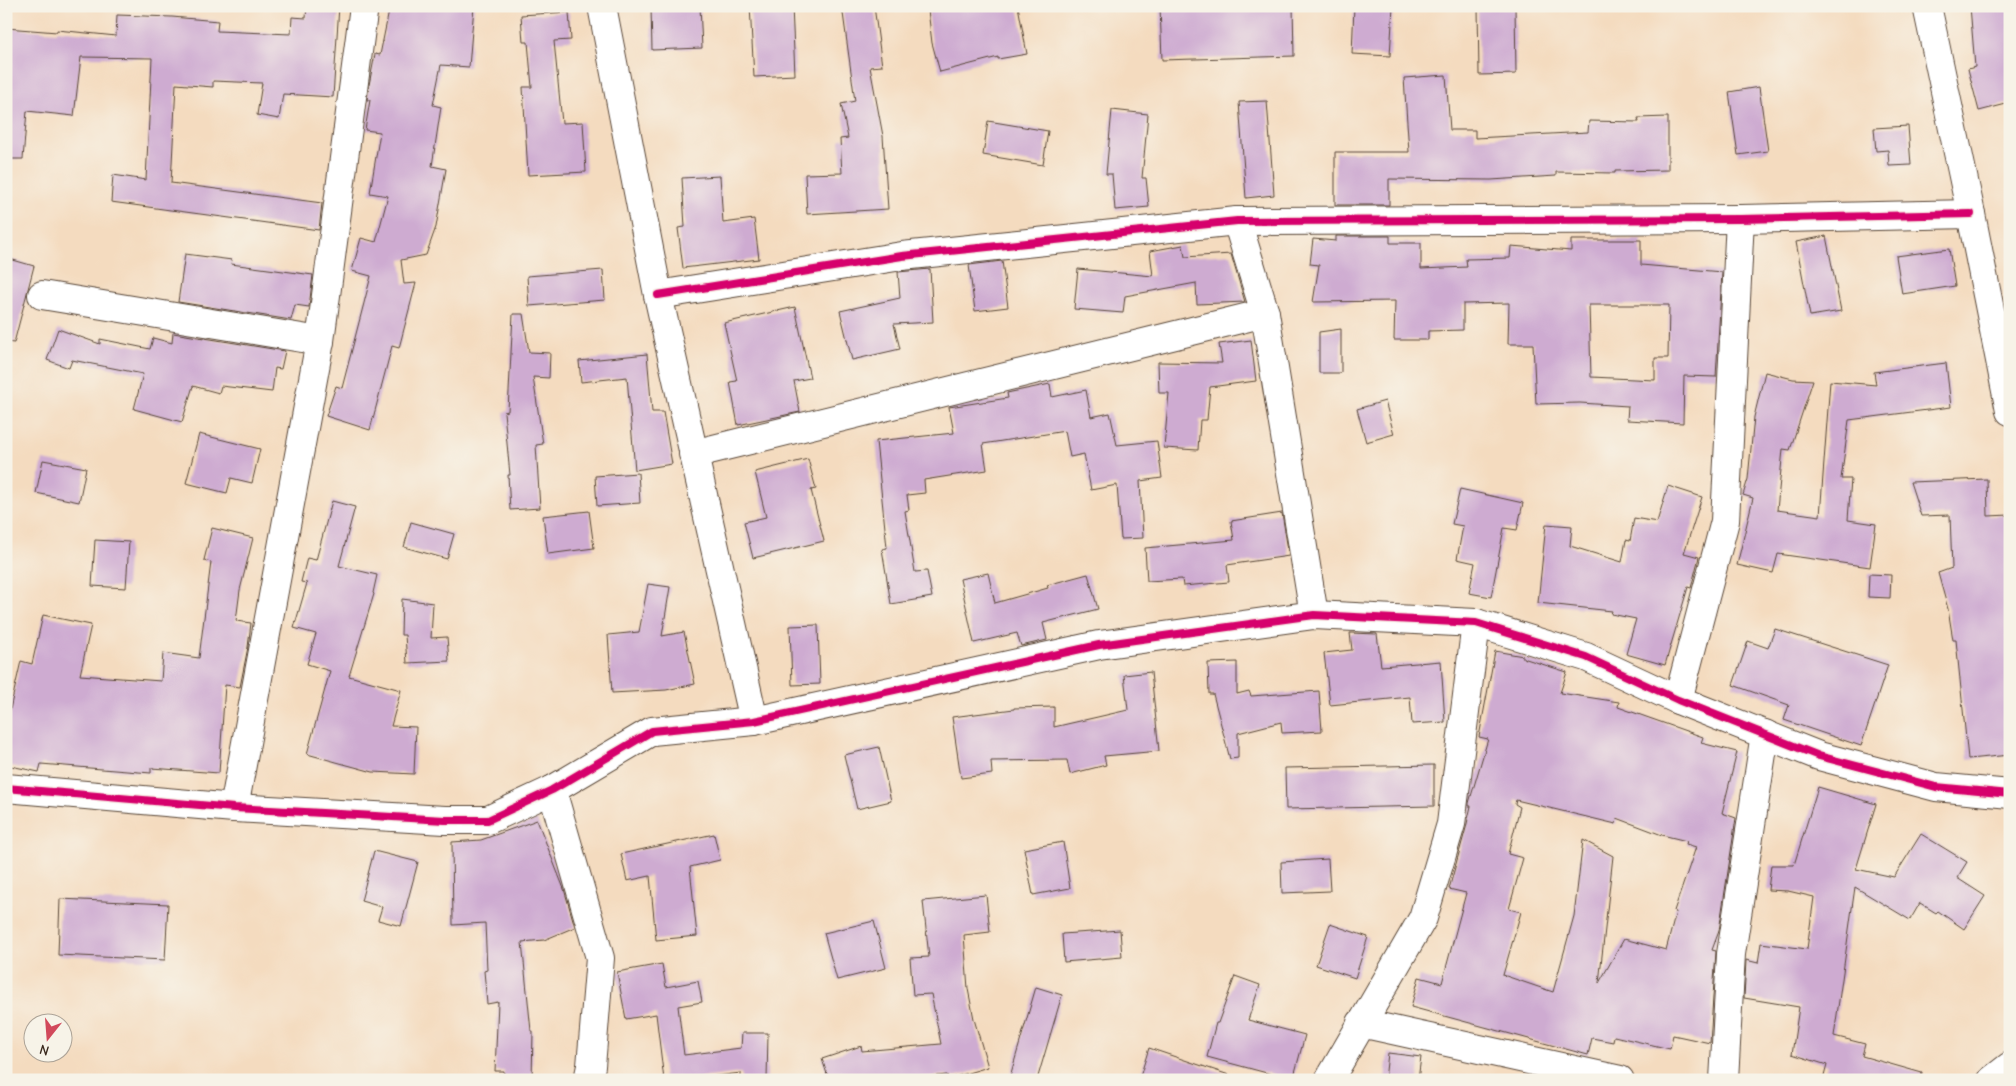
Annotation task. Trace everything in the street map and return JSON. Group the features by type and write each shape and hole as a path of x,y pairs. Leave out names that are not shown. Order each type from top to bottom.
{"street":[{"path":"234,808 320,341 364,6"},
{"path":"602,6 658,295 754,721"},
{"path":"1927,6 2006,378 2010,411"},
{"path":"658,295 902,256 1237,221 1740,219 1971,214"},
{"path":"1678,700 1725,521 1740,219"},
{"path":"1237,221 1265,313 1314,615"},
{"path":"42,295 320,341"},
{"path":"693,454 1265,313"},
{"path":"6,788 234,808 445,820 488,820 552,790 652,731 754,721 1099,645 1314,615 1476,623 1586,657 1678,700 1819,756 1936,787 2010,794"},
{"path":"1329,1080 1423,918 1452,824 1476,623"},
{"path":"1724,1080 1731,954 1765,734"},
{"path":"552,790 600,958 591,1066 588,1080"},
{"path":"1361,1024 1620,1080"},
{"path":"1992,1080 2010,1066"}],"building":[{"path":"307,6 339,6 333,97 283,94 279,119 257,115 262,83 213,81 213,87 176,84 171,183 322,203 319,230 111,202 113,175 146,180 152,58 81,57 74,116 27,111 23,159 6,159 6,28 57,32 57,30 116,36 117,15 218,21 217,31 291,34 292,17 306,18"},
{"path":"390,6 474,6 469,67 441,65 433,105 441,107 432,166 446,169 436,227 426,255 401,260 404,284 416,283 399,348 392,346 370,430 326,416 336,386 342,388 371,276 352,271 361,238 376,242 388,196 370,193 380,132 365,130 370,100 367,100 375,54 380,55"},
{"path":"700,6 702,48 652,50 651,8"},
{"path":"750,6 792,6 795,75 754,77"},
{"path":"842,6 874,6 882,66 870,67 883,136 888,209 807,214 805,174 842,173 840,139 848,138 841,104 855,101"},
{"path":"958,6 1018,6 1027,54 998,59 998,57 940,72 932,43 928,10"},
{"path":"1160,6 1293,6 1294,56 1162,60"},
{"path":"1354,6 1393,6 1390,56 1352,54"},
{"path":"1478,6 1515,6 1516,74 1479,75"},
{"path":"1970,6 2010,6 2010,103 1979,111 1968,69 1975,67"},
{"path":"569,12 571,40 554,41 562,123 583,122 586,172 528,175 523,87 532,87 528,42 523,42 521,15"},
{"path":"1446,75 1450,130 1475,130 1475,138 1588,132 1589,121 1639,122 1638,118 1668,117 1668,170 1615,171 1615,173 1556,172 1556,176 1491,180 1389,179 1389,205 1335,205 1335,152 1409,152 1404,78"},
{"path":"1759,87 1768,151 1738,155 1729,92"},
{"path":"1267,101 1274,195 1246,198 1239,102"},
{"path":"1112,110 1148,114 1142,178 1146,178 1149,207 1115,210 1112,174 1106,174"},
{"path":"988,121 1048,131 1043,165 983,155"},
{"path":"1908,126 1911,165 1889,166 1888,150 1876,151 1874,128"},
{"path":"720,176 723,223 754,219 759,259 683,268 678,228 685,227 682,178"},
{"path":"1336,236 1390,236 1390,243 1421,243 1421,269 1467,267 1466,259 1510,258 1511,246 1571,251 1571,240 1641,240 1641,265 1722,272 1716,377 1684,376 1683,423 1627,420 1628,406 1580,403 1536,404 1533,344 1508,344 1509,303 1463,304 1463,330 1428,331 1428,340 1394,340 1395,301 1313,302 1319,265 1310,264 1313,239 1336,241","holes":["1589,305 1669,305 1668,358 1655,358 1655,380 1591,377"]},
{"path":"1826,236 1841,311 1810,316 1796,242"},
{"path":"1183,245 1185,257 1231,254 1245,302 1197,304 1196,283 1125,296 1123,313 1074,309 1078,269 1153,276 1150,251"},
{"path":"1949,249 1955,286 1902,294 1896,256"},
{"path":"185,254 232,260 231,264 313,275 309,307 295,305 291,320 178,302"},
{"path":"6,258 34,266 14,343 6,342"},
{"path":"1002,261 1008,307 975,311 969,265"},
{"path":"930,269 933,322 894,324 900,349 852,360 840,311 900,298 898,272"},
{"path":"603,270 605,300 529,306 527,276"},
{"path":"795,307 810,378 794,381 800,412 738,425 730,382 737,381 724,323"},
{"path":"513,314 523,314 529,352 550,353 549,378 533,377 543,444 536,445 540,508 510,510 508,475 510,475 504,412 508,411"},
{"path":"58,329 100,344 100,339 150,349 153,338 172,343 173,333 285,351 281,369 275,368 272,392 221,386 219,393 193,386 182,422 134,409 143,374 72,360 69,368 47,360"},
{"path":"1341,329 1341,373 1319,373 1319,332"},
{"path":"1251,340 1256,381 1210,387 1207,420 1200,420 1198,450 1164,448 1169,393 1159,393 1158,362 1222,363 1219,344"},
{"path":"647,354 652,412 663,412 672,464 635,470 627,377 581,382 579,361"},
{"path":"1946,363 1951,407 1849,420 1841,479 1851,479 1848,520 1876,524 1870,567 1778,554 1773,573 1737,565 1753,498 1743,495 1748,479 1754,417 1765,372 1793,379 1813,380 1790,450 1783,449 1777,510 1820,516 1830,381 1876,385 1874,372"},
{"path":"1050,384 1052,397 1086,390 1091,417 1110,413 1117,445 1157,441 1162,478 1140,481 1143,538 1121,539 1117,485 1091,490 1084,454 1070,457 1065,431 983,444 987,470 924,480 925,493 907,495 909,510 905,511 915,572 927,571 932,597 891,604 882,549 887,548 876,441 954,433 949,407 1008,398 1007,393"},
{"path":"1385,401 1394,434 1366,442 1357,409"},
{"path":"199,434 260,449 252,483 231,478 227,493 186,483"},
{"path":"808,459 816,489 811,490 824,541 753,558 744,522 766,517 755,472"},
{"path":"43,460 86,468 79,502 36,493"},
{"path":"638,473 640,503 597,506 595,476"},
{"path":"1987,479 1988,516 2010,515 2010,755 1968,759 1956,640 1953,640 1948,609 1938,573 1952,568 1950,515 1921,516 1910,482"},
{"path":"1668,486 1702,497 1684,553 1699,557 1691,588 1688,587 1665,665 1626,654 1636,619 1611,614 1612,611 1538,603 1546,524 1572,526 1570,546 1622,562 1626,540 1630,541 1634,518 1657,522"},
{"path":"1460,489 1523,503 1517,530 1504,528 1491,597 1469,593 1475,563 1457,559 1463,526 1452,524"},
{"path":"332,501 355,507 339,566 377,575 374,594 349,676 401,690 391,726 416,727 414,774 373,772 307,754 330,671 307,664 316,634 294,628 307,583 301,582 307,558 316,560"},
{"path":"589,511 594,548 548,554 543,516"},
{"path":"1282,513 1289,556 1227,565 1229,582 1183,586 1182,579 1147,581 1145,548 1234,540 1231,521"},
{"path":"411,522 454,534 447,559 404,547"},
{"path":"212,528 253,538 240,590 236,621 251,623 248,647 240,687 225,685 219,773 151,768 151,773 41,764 39,772 6,765 6,727 21,661 32,664 43,615 91,625 80,675 161,681 163,653 199,658 211,562 204,560"},
{"path":"95,540 129,542 126,588 92,586"},
{"path":"988,573 995,603 1048,588 1047,585 1088,574 1098,609 1043,623 1047,640 1021,646 1017,633 974,643 960,579"},
{"path":"1869,574 1891,575 1890,598 1868,597"},
{"path":"648,584 670,587 662,636 684,632 695,684 666,690 612,693 608,635 639,632"},
{"path":"402,599 433,603 431,638 447,637 449,661 407,663 405,635 401,635"},
{"path":"818,625 820,684 792,685 790,626"},
{"path":"1775,629 1888,665 1861,746 1784,720 1789,705 1733,685 1748,641 1768,648"},
{"path":"1350,633 1377,634 1381,666 1441,661 1445,722 1412,724 1410,697 1330,705 1324,653 1352,650"},
{"path":"1495,651 1523,656 1523,658 1567,672 1560,693 1619,702 1618,707 1703,737 1701,743 1737,752 1722,813 1736,818 1719,931 1712,950 1716,951 1710,1043 1673,1035 1670,1049 1614,1036 1613,1042 1592,1038 1588,1055 1411,1007 1419,977 1442,983 1466,893 1449,889 1466,828 1471,806 1469,806 1469,803 1488,739 1479,737","holes":["1516,800 1616,824 1617,818 1662,835 1687,841 1686,844 1696,847 1674,911 1676,912 1666,950 1624,939 1599,983 1613,856 1583,840 1574,916 1553,992 1503,975 1521,912 1509,909 1523,858 1508,854 1520,807 1515,804"]},
{"path":"1237,662 1237,694 1249,691 1251,696 1319,691 1322,731 1282,733 1281,722 1238,733 1238,758 1230,759 1213,694 1209,694 1208,663"},
{"path":"1151,672 1159,751 1104,756 1106,765 1070,774 1067,760 991,761 992,774 961,778 952,717 1014,708 1054,707 1054,727 1128,710 1124,675"},
{"path":"879,747 891,801 857,809 844,755"},
{"path":"1434,765 1434,806 1286,809 1285,768"},
{"path":"1818,787 1876,804 1856,869 1894,877 1921,834 1967,862 1957,878 1985,896 1964,929 1938,911 1936,913 1920,903 1910,920 1855,887 1834,1036 1865,1044 1862,1056 1922,1073 1921,1080 1823,1080 1827,1065 1792,1054 1799,1007 1744,998 1746,960 1758,963 1761,943 1807,949 1814,897 1788,891 1768,890 1771,865 1794,865"},
{"path":"537,820 564,889 575,927 544,940 522,942 531,1031 533,1031 532,1080 503,1080 504,1071 495,1071 498,1002 487,1004 484,971 487,970 485,923 453,925 452,842 481,840"},
{"path":"714,834 720,860 690,867 697,936 656,940 650,876 627,881 621,854"},
{"path":"1063,842 1070,888 1033,895 1024,849"},
{"path":"374,851 418,862 401,926 378,920 382,907 361,901"},
{"path":"1328,859 1330,891 1282,893 1281,862"},
{"path":"986,895 990,932 964,935 968,989 974,1019 988,1067 948,1079 947,1075 897,1080 829,1080 822,1059 861,1046 862,1051 941,1044 931,994 913,995 910,958 929,957 923,901"},
{"path":"60,899 168,904 165,960 58,955"},
{"path":"874,921 886,968 837,980 824,933"},
{"path":"1330,924 1368,937 1355,978 1316,965"},
{"path":"1120,930 1122,957 1064,962 1062,934"},
{"path":"662,964 666,987 698,981 702,1002 678,1006 684,1055 741,1048 742,1033 768,1033 767,1080 741,1080 741,1073 685,1080 664,1080 656,1014 626,1019 617,972"},
{"path":"1235,976 1260,985 1248,1020 1305,1035 1293,1080 1207,1057 1216,1023 1218,1023"},
{"path":"1036,987 1062,995 1037,1080 1009,1080"},
{"path":"1149,1048 1232,1076 1231,1080 1139,1080"},
{"path":"1388,1053 1421,1057 1418,1080 1385,1080"}],"cycle path":[{"path":"658,295 902,256 1237,221 1740,219 1971,214"},
{"path":"6,788 234,808 445,820 488,820 552,790 652,731 754,721 1099,645 1314,615 1476,623 1586,657 1678,700 1819,756 1936,787 2010,794"}]}
